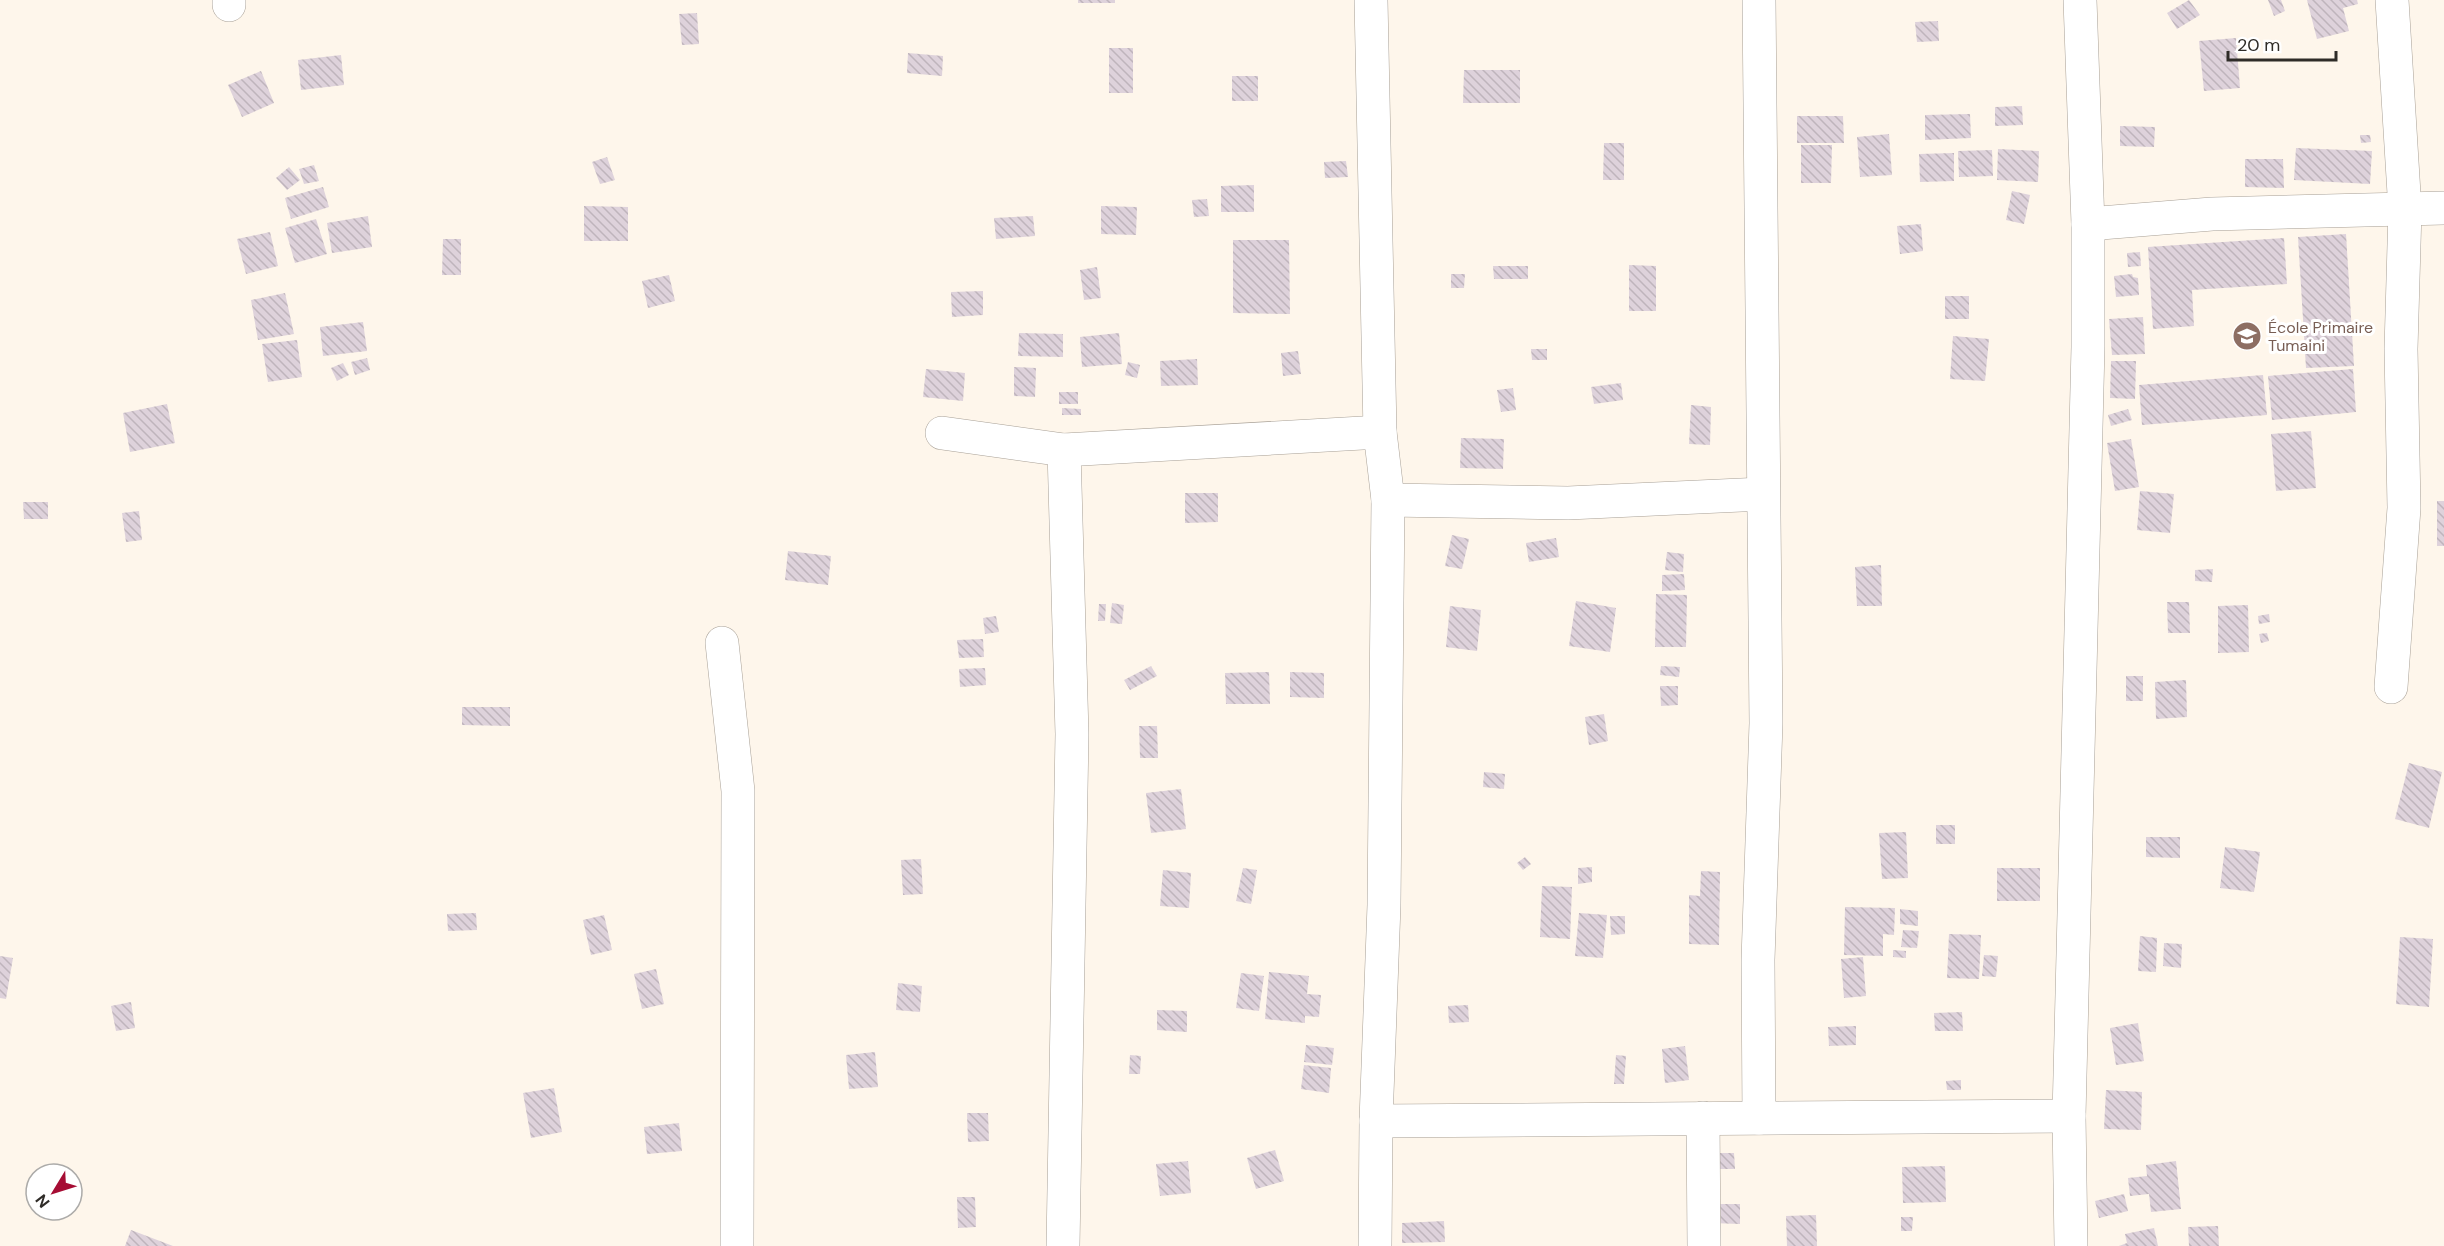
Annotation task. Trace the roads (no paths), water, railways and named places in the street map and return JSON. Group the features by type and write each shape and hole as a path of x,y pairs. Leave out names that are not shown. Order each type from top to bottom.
{"street":[{"path":"1371,0 1380,432 1388,500 1384,905 1376,1121 1375,1246"},
{"path":"1759,0 1766,723 1758,960 1759,1118"},
{"path":"2071,1246 2069,1116 2088,346 2088,224 2080,0"},
{"path":"2391,687 2404,508 2401,349 2405,210 2392,0"},
{"path":"2088,224 2212,214 2444,208"},
{"path":"942,433 1064,450 1380,432"},
{"path":"1063,1246 1072,734 1064,450"},
{"path":"1388,500 1568,502 1763,494"},
{"path":"722,643 738,791 737,1246"},
{"path":"1376,1121 2069,1116"},
{"path":"1703,1118 1704,1246"}],"place":[{"name":"École Primaire Tumaini","path":"2247,336"}]}
